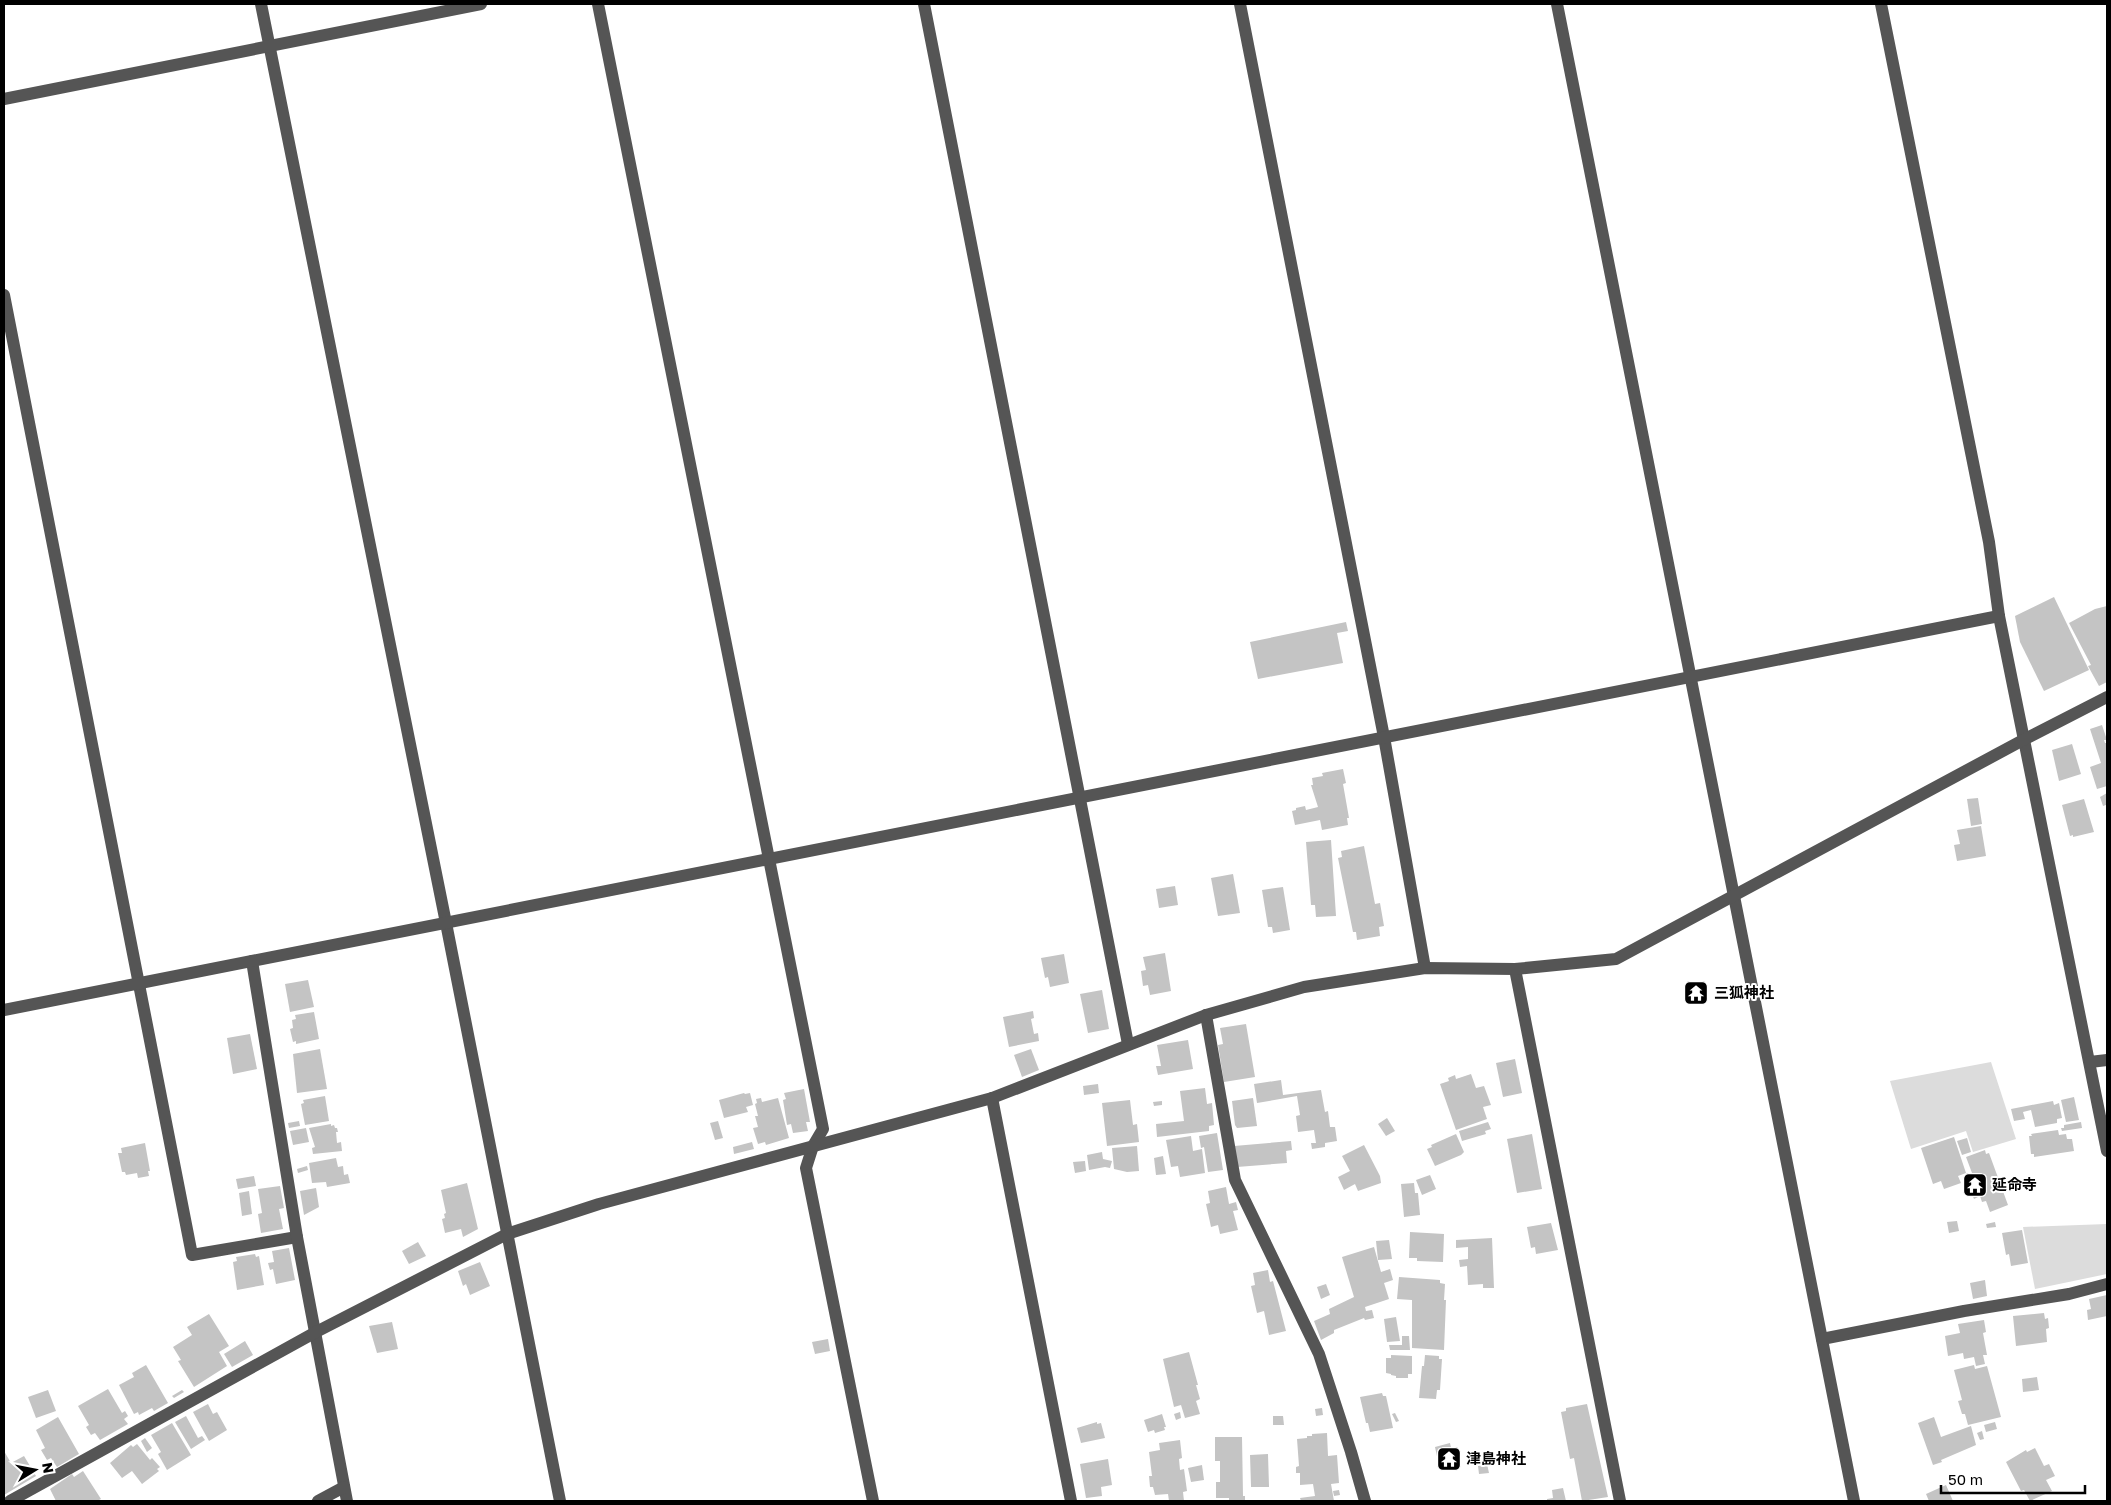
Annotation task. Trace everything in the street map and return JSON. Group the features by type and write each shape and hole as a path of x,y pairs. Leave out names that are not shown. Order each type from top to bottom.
{"street":[{"path":"261,4 560,1501"},
{"path":"4,99 481,4"},
{"path":"598,4 823,1129 812,1146 806,1168 873,1501"},
{"path":"924,4 1128,1044"},
{"path":"1240,4 1384,737 1425,968"},
{"path":"1557,4 1854,1501"},
{"path":"1881,4 1989,542 1999,616 2107,1151"},
{"path":"4,295 192,1255 297,1237"},
{"path":"4,1010 1999,616"},
{"path":"10,1501 316,1332 507,1234 599,1204 992,1098 1206,1015 1304,987 1425,968 1515,969 1616,959 2024,739 2107,697"},
{"path":"252,961 297,1237 347,1501"},
{"path":"1515,969 1620,1501"},
{"path":"1206,1015 1235,1180 1319,1354 1365,1501"},
{"path":"2090,1062 2107,1060"},
{"path":"992,1098 1071,1501"},
{"path":"1822,1339 1964,1311 2069,1294 2107,1284"},
{"path":"318,1501 344,1488"}],"shaded area":[{"path":"1991,1062 2016,1139 1973,1152 1966,1131 1911,1149 1890,1081"},
{"path":"2107,1224 2107,1274 2035,1289 2023,1227"}],"building":[{"path":"2054,597 2089,670 2044,691 2020,642 2015,616"},
{"path":"2107,606 2107,682 2099,686 2088,666 2091,665 2069,623 2095,609"},
{"path":"1346,622 1348,631 1337,633 1343,663 1258,679 1250,642"},
{"path":"2102,725 2107,740 2104,740 2107,743 2107,786 2097,789 2090,767 2101,763 2090,729"},
{"path":"2072,744 2081,774 2059,781 2052,750"},
{"path":"1343,769 1346,783 1343,784 1349,818 1347,818 1348,825 1322,830 1320,820 1295,825 1292,811 1305,806 1306,810 1318,807 1311,785 1313,785 1312,778 1323,776 1322,773"},
{"path":"2107,793 2107,808 2106,805 2103,806 2100,797"},
{"path":"1978,798 1982,824 1971,826 1967,799"},
{"path":"2084,799 2094,832 2070,836 2062,805"},
{"path":"1981,826 1986,856 1957,861 1954,845 1960,844 1957,830"},
{"path":"1331,840 1336,916 1316,917 1315,905 1311,905 1306,842"},
{"path":"1364,846 1375,904 1380,903 1384,926 1379,927 1380,936 1357,940 1356,932 1353,932 1338,858 1342,857 1341,851"},
{"path":"1233,874 1240,913 1218,916 1211,878"},
{"path":"1175,886 1178,905 1159,908 1156,889"},
{"path":"1283,887 1290,930 1273,933 1272,927 1268,927 1262,890"},
{"path":"1165,953 1171,991 1150,995 1148,985 1143,986 1141,971 1146,970 1143,957"},
{"path":"1064,954 1069,983 1050,987 1048,977 1045,978 1041,958"},
{"path":"308,980 314,1007 290,1012 285,984"},
{"name":"三狐神社","path":"1699,988 1701,997 1692,998 1691,989"},
{"path":"1102,990 1109,1029 1088,1033 1080,994"},
{"path":"1033,1011 1034,1018 1031,1019 1034,1034 1038,1033 1039,1041 1009,1047 1003,1017"},
{"path":"314,1012 319,1039 296,1044 296,1041 293,1042 290,1029 293,1028 292,1020 296,1019 295,1015"},
{"path":"1246,1024 1255,1077 1224,1082 1218,1045 1223,1044 1220,1028"},
{"path":"250,1034 257,1069 233,1074 227,1038"},
{"path":"1188,1040 1193,1069 1158,1075 1156,1066 1161,1066 1157,1045"},
{"path":"320,1049 327,1089 297,1093 293,1054"},
{"path":"1031,1049 1039,1070 1022,1077 1014,1055"},
{"path":"1515,1059 1522,1093 1503,1097 1496,1063"},
{"path":"1471,1074 1476,1088 1484,1086 1491,1105 1483,1107 1487,1119 1456,1130 1440,1084 1449,1081 1448,1078 1455,1075 1456,1079"},
{"path":"1281,1080 1283,1095 1321,1090 1325,1112 1328,1111 1330,1127 1335,1127 1337,1141 1325,1143 1325,1147 1312,1149 1311,1143 1316,1143 1314,1130 1298,1132 1296,1116 1300,1115 1297,1096 1257,1103 1254,1084"},
{"path":"1098,1084 1099,1093 1084,1095 1083,1086"},
{"path":"1205,1088 1207,1104 1212,1103 1214,1125 1209,1126 1209,1131 1157,1137 1156,1124 1184,1121 1180,1091"},
{"path":"804,1089 810,1122 806,1122 808,1131 793,1133 791,1124 787,1125 783,1100 786,1099 784,1093"},
{"path":"750,1093 753,1105 746,1107 748,1112 724,1118 719,1100"},
{"path":"325,1096 329,1121 305,1125 301,1104 304,1103 303,1100"},
{"path":"2074,1097 2079,1120 2066,1122 2061,1100"},
{"path":"761,1098 762,1102 778,1098 789,1138 766,1145 765,1142 758,1144 753,1128 758,1127 755,1116 758,1116 755,1104 757,1103 756,1099"},
{"path":"1253,1098 1257,1126 1237,1128 1232,1101"},
{"path":"1130,1100 1133,1125 1137,1124 1139,1142 1107,1146 1102,1103"},
{"path":"1162,1101 1162,1105 1154,1106 1153,1102"},
{"path":"2053,1101 2054,1105 2059,1103 2062,1118 2057,1119 2057,1123 2035,1127 2031,1110 2023,1112 2025,1119 2014,1121 2011,1109"},
{"path":"1387,1118 1395,1131 1386,1136 1378,1124"},
{"path":"299,1121 300,1126 289,1128 288,1123"},
{"path":"718,1121 723,1138 715,1140 710,1123"},
{"path":"1488,1122 1491,1129 1485,1131 1486,1134 1462,1141 1459,1131"},
{"path":"2081,1122 2082,1128 2062,1131 2061,1128 2064,1128 2064,1125"},
{"path":"331,1124 331,1126 334,1125 337,1128 337,1143 341,1142 342,1151 313,1154 312,1148 315,1147 309,1128"},
{"path":"306,1128 309,1142 293,1145 290,1131"},
{"path":"2058,1130 2059,1135 2066,1134 2067,1139 2072,1139 2074,1151 2034,1157 2034,1154 2031,1154 2029,1136 2032,1136 2031,1134"},
{"path":"1217,1133 1223,1170 1208,1172 1204,1147 1201,1148 1199,1136"},
{"path":"1456,1134 1464,1152 1435,1166 1427,1149 1432,1147 1431,1145"},
{"path":"1532,1134 1542,1189 1517,1193 1507,1139"},
{"path":"1191,1136 1193,1151 1202,1149 1205,1173 1180,1177 1178,1166 1171,1167 1166,1140"},
{"path":"1954,1137 1966,1173 1958,1176 1961,1183 1944,1189 1941,1181 1933,1184 1921,1148"},
{"path":"1967,1138 1971,1152 1962,1155 1957,1141"},
{"path":"1291,1141 1292,1150 1286,1151 1287,1163 1237,1167 1234,1146"},
{"path":"752,1142 754,1149 734,1154 733,1147"},
{"path":"145,1143 150,1171 148,1171 149,1176 138,1178 137,1173 126,1175 125,1172 122,1172 118,1153 122,1153 121,1148"},
{"path":"1364,1145 1380,1176 1381,1183 1358,1191 1355,1184 1344,1190 1338,1177 1350,1171 1342,1156"},
{"path":"1137,1146 1139,1171 1127,1172 1114,1169 1112,1148"},
{"path":"1985,1150 1986,1154 1989,1153 2008,1205 1990,1212 1986,1201 1982,1202 1980,1196 1974,1199 1968,1184 1975,1181 1966,1157"},
{"path":"1102,1152 1103,1159 1112,1161 1110,1168 1089,1170 1087,1155"},
{"path":"1163,1156 1166,1174 1156,1175 1154,1158"},
{"path":"336,1158 338,1167 343,1166 344,1175 348,1174 350,1183 327,1187 326,1182 312,1183 309,1163"},
{"path":"1085,1161 1086,1171 1075,1173 1073,1162"},
{"path":"307,1166 308,1170 298,1173 297,1169"},
{"path":"1430,1175 1436,1189 1422,1195 1416,1180"},
{"path":"254,1176 256,1186 238,1189 236,1179"},
{"path":"467,1183 478,1229 463,1237 461,1229 445,1233 442,1219 445,1218 444,1214 446,1213 441,1190"},
{"path":"1414,1183 1415,1193 1418,1193 1420,1215 1404,1217 1401,1184"},
{"path":"280,1186 284,1208 279,1209 283,1229 261,1233 258,1214 262,1213 258,1189"},
{"path":"1226,1187 1229,1204 1236,1202 1238,1210 1233,1211 1238,1230 1220,1234 1218,1225 1211,1227 1206,1204 1210,1203 1208,1191"},
{"path":"316,1188 319,1207 304,1215 300,1191"},
{"path":"249,1191 252,1214 242,1216 239,1193"},
{"path":"1957,1221 1959,1231 1949,1233 1947,1222"},
{"path":"1995,1222 1996,1227 1987,1228 1986,1224"},
{"path":"1551,1223 1558,1250 1536,1254 1535,1247 1531,1248 1527,1227"},
{"path":"2022,1230 2028,1263 2011,1266 2009,1254 2006,1255 2002,1233"},
{"path":"1410,1232 1444,1234 1443,1262 1417,1261 1417,1258 1409,1258"},
{"path":"1492,1238 1494,1288 1483,1288 1483,1284 1468,1285 1467,1266 1460,1267 1459,1260 1468,1259 1468,1247 1456,1248 1456,1240"},
{"path":"1389,1240 1392,1259 1378,1260 1376,1241"},
{"path":"418,1242 426,1256 409,1264 402,1251"},
{"path":"1374,1247 1381,1272 1390,1269 1393,1280 1384,1283 1389,1299 1365,1307 1366,1311 1372,1310 1374,1318 1365,1320 1364,1318 1334,1330 1334,1333 1321,1340 1314,1321 1330,1314 1329,1309 1354,1297 1342,1257"},
{"path":"289,1248 295,1280 276,1284 273,1269 270,1270 268,1263 274,1262 272,1251"},
{"path":"255,1254 256,1257 259,1256 264,1285 237,1290 233,1262 237,1261 236,1257"},
{"path":"480,1262 490,1286 470,1295 466,1284 463,1286 458,1271"},
{"path":"1268,1270 1270,1282 1273,1281 1286,1331 1269,1335 1264,1311 1257,1313 1251,1286 1255,1285 1253,1273"},
{"path":"1399,1277 1440,1280 1440,1283 1445,1284 1444,1350 1412,1348 1412,1300 1397,1299"},
{"path":"1985,1280 1987,1296 1973,1299 1970,1283"},
{"path":"1326,1284 1330,1295 1321,1299 1317,1287"},
{"path":"2107,1295 2107,1316 2088,1320 2087,1310 2091,1309 2089,1299"},
{"path":"2044,1313 2045,1319 2048,1318 2049,1328 2046,1329 2047,1342 2016,1346 2013,1316"},
{"path":"209,1314 229,1346 219,1352 227,1366 194,1387 178,1361 181,1360 173,1347 192,1335 187,1327"},
{"path":"1396,1317 1400,1341 1387,1342 1384,1319"},
{"path":"1984,1320 1986,1332 1983,1333 1987,1355 1983,1355 1985,1364 1976,1366 1974,1357 1964,1359 1963,1353 1948,1356 1945,1336 1960,1333 1958,1324"},
{"path":"392,1322 398,1349 377,1353 369,1326"},
{"path":"1402,1336 1409,1336 1410,1350 1390,1350 1389,1345 1402,1345"},
{"path":"828,1339 830,1351 815,1354 812,1342"},
{"path":"245,1341 253,1355 232,1367 224,1354"},
{"path":"1189,1352 1198,1385 1196,1385 1200,1399 1196,1401 1200,1414 1185,1418 1181,1405 1174,1407 1163,1359"},
{"path":"1391,1355 1412,1356 1412,1374 1408,1374 1408,1378 1396,1378 1396,1376 1386,1373 1386,1358 1391,1358"},
{"path":"1425,1355 1439,1356 1439,1359 1442,1359 1440,1390 1437,1390 1436,1399 1419,1398"},
{"path":"146,1365 168,1403 154,1411 152,1408 139,1415 138,1412 134,1414 119,1385 134,1377 132,1373"},
{"path":"1974,1365 1975,1369 1987,1366 2001,1417 1968,1425 1958,1401 1962,1400 1954,1370"},
{"path":"2037,1377 2039,1390 2023,1392 2022,1379"},
{"path":"108,1389 122,1413 125,1411 128,1416 124,1419 128,1424 100,1440 95,1433 91,1435 86,1427 89,1425 78,1406"},
{"path":"48,1390 56,1411 36,1418 28,1397"},
{"path":"182,1390 184,1392 174,1398 172,1396"},
{"path":"1382,1393 1383,1396 1386,1396 1393,1428 1370,1432 1360,1397"},
{"path":"208,1404 213,1414 217,1412 227,1430 209,1441 193,1412"},
{"path":"1587,1404 1608,1497 1582,1501 1574,1458 1570,1459 1561,1412 1566,1411 1566,1408"},
{"path":"1322,1408 1323,1415 1316,1416 1315,1409"},
{"path":"1180,1412 1181,1418 1176,1420 1174,1414"},
{"path":"1395,1413 1399,1421 1396,1422 1392,1414"},
{"path":"1162,1414 1166,1427 1164,1427 1165,1430 1155,1433 1154,1430 1148,1432 1144,1420"},
{"path":"186,1416 198,1438 202,1436 205,1440 191,1449 175,1422"},
{"path":"1273,1416 1283,1416 1284,1425 1273,1425"},
{"path":"58,1417 79,1454 57,1467 51,1458 47,1460 41,1450 45,1448 36,1430"},
{"path":"1934,1417 1941,1437 1971,1426 1976,1445 1933,1465 1918,1423"},
{"path":"1097,1422 1097,1424 1101,1423 1105,1438 1081,1443 1077,1428"},
{"path":"1995,1422 1997,1429 1986,1432 1984,1425"},
{"path":"172,1423 191,1455 167,1470 158,1454 161,1452 151,1435"},
{"path":"1982,1431 1984,1439 1980,1440 1977,1433"},
{"path":"1327,1433 1328,1456 1337,1455 1339,1483 1331,1484 1334,1501 1301,1501 1300,1498 1315,1496 1313,1484 1300,1485 1300,1473 1296,1473 1296,1467 1299,1466 1297,1439 1307,1438 1307,1436 1312,1436 1312,1434"},
{"path":"1215,1437 1242,1437 1243,1496 1245,1496 1245,1501 1229,1501 1229,1498 1216,1498 1216,1482 1220,1482 1220,1461 1215,1461"},
{"path":"145,1438 152,1448 147,1452 141,1441"},
{"path":"1180,1440 1182,1458 1179,1459 1180,1470 1184,1469 1187,1491 1183,1492 1184,1501 1169,1501 1168,1494 1155,1495 1153,1487 1150,1487 1149,1476 1152,1476 1149,1452 1160,1450 1159,1443"},
{"path":"1450,1443 1455,1466 1440,1470 1435,1447"},
{"path":"137,1444 150,1460 152,1458 160,1467 157,1469 159,1471 142,1484 132,1471 122,1478 110,1463 131,1445 133,1447"},
{"path":"2035,1448 2044,1466 2049,1464 2055,1476 2046,1480 2052,1491 2030,1501 2024,1490 2021,1491 2006,1462 2026,1450 2027,1452"},
{"path":"4,1451 11,1463 24,1456 36,1476 4,1495"},
{"path":"1268,1454 1269,1487 1251,1487 1250,1455"},
{"path":"1108,1459 1112,1485 1101,1487 1102,1496 1086,1498 1080,1464"},
{"path":"1487,1464 1489,1473 1479,1474 1478,1466"},
{"path":"1202,1465 1204,1480 1191,1482 1188,1468"},
{"path":"83,1471 101,1499 97,1501 56,1501 50,1489 72,1474 74,1477"},
{"path":"1946,1485 1953,1501 1929,1501 1926,1494"},
{"path":"1563,1488 1566,1501 1547,1501 1547,1499 1553,1498 1552,1490"},
{"path":"1339,1490 1340,1495 1334,1496 1333,1491"}],"place":[{"name":"三狐神社","path":"1696,993"},
{"name":"延命寺","path":"1975,1185"},
{"name":"津島神社","path":"1449,1459"}]}
